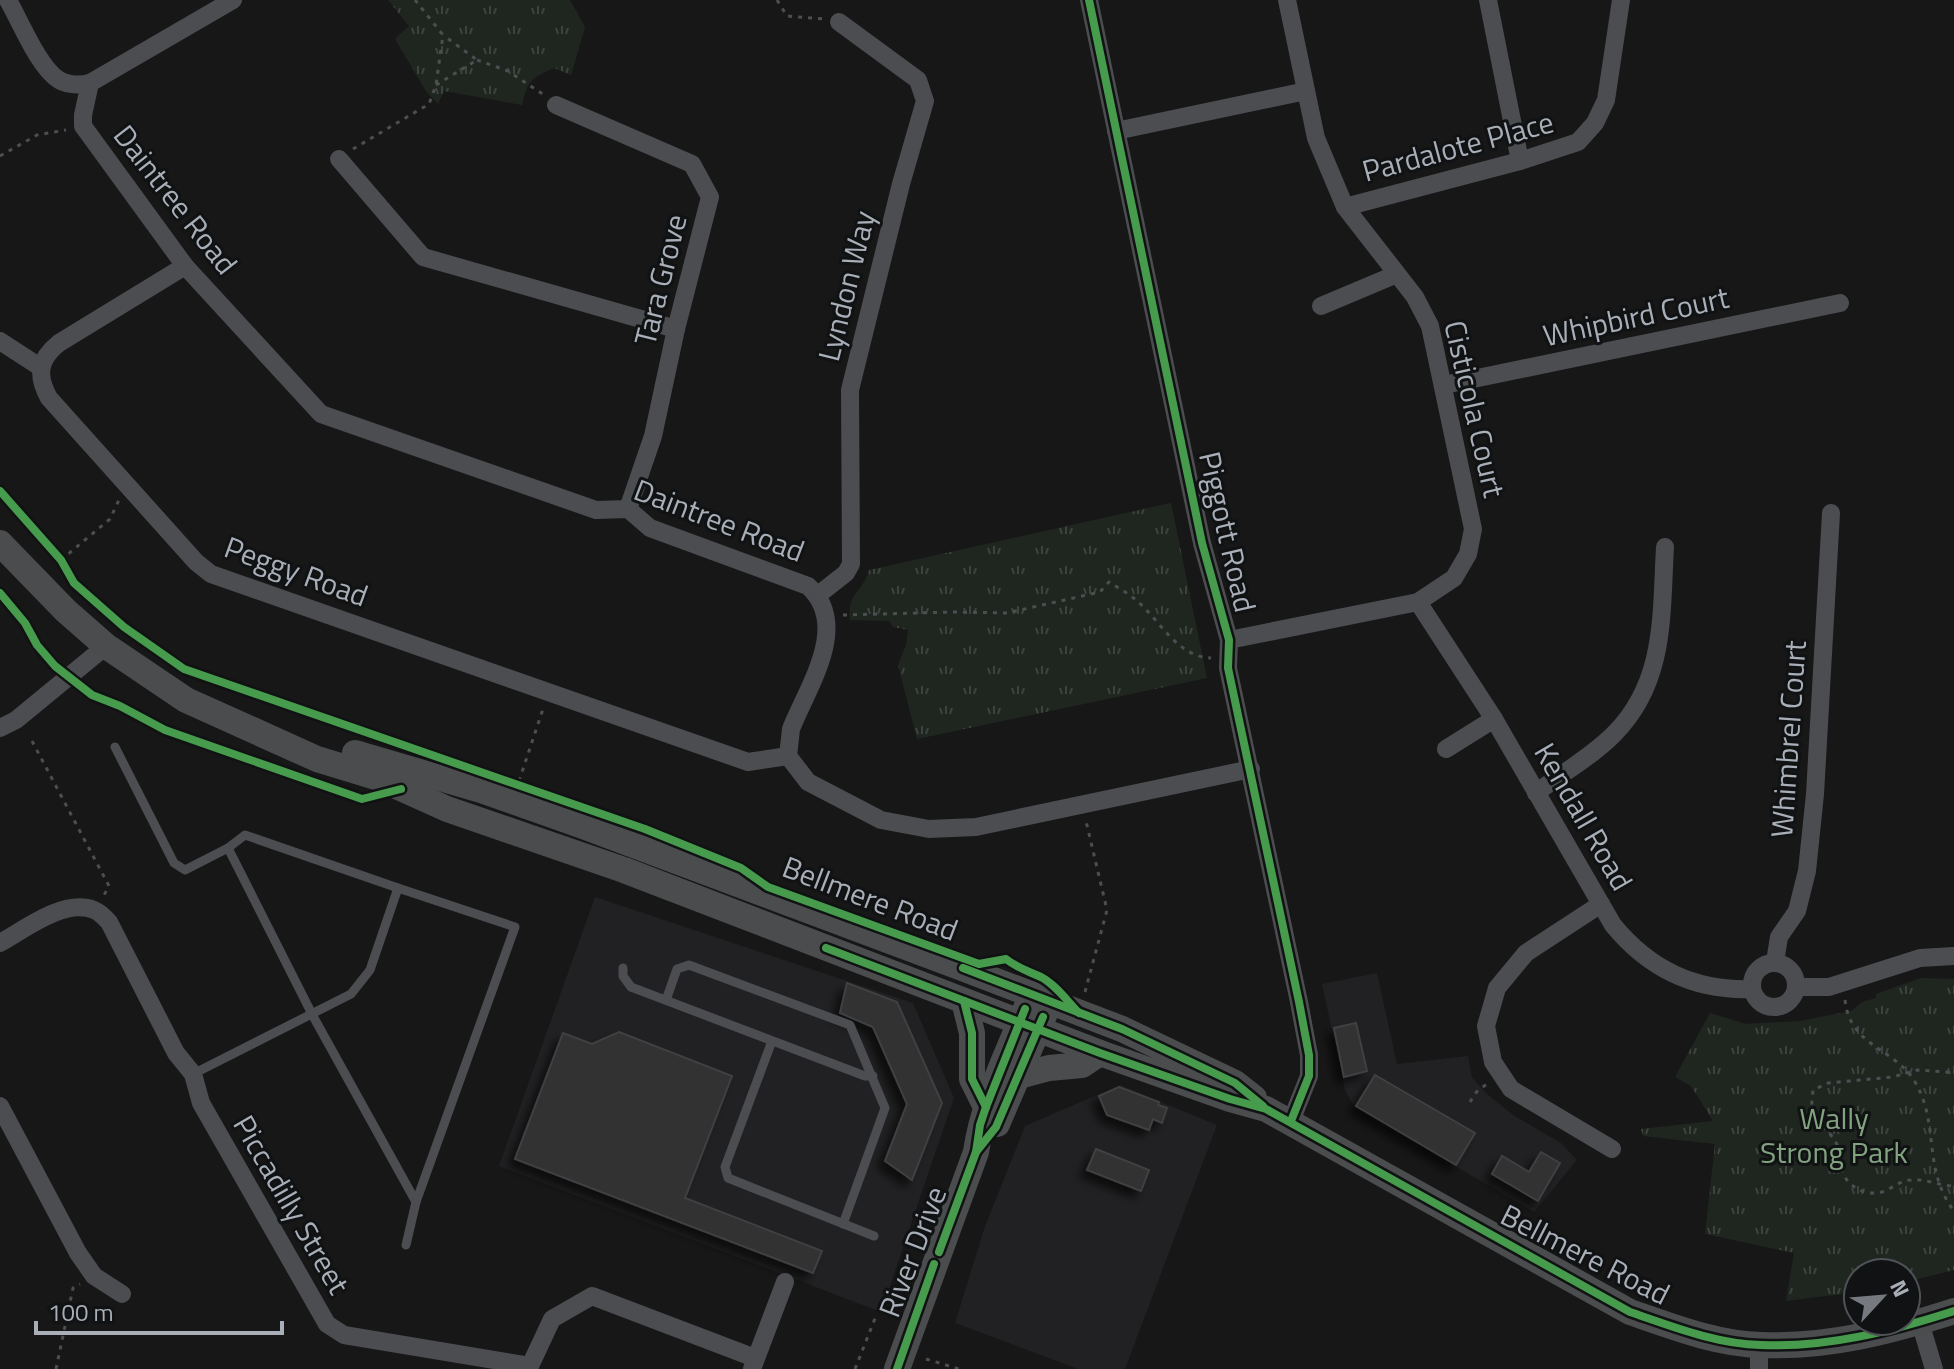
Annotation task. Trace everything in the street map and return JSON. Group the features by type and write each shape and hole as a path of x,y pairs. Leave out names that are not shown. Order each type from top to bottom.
{"main road":[{"name":"Bellmere Road","path":"0,543 66,611 106,646 186,700 317,759 376,777 447,809 624,870 1100,1053 1266,1109 1630,1312 1759,1357 1859,1337"},
{"name":"Bellmere Road","path":"252,729 319,742 481,790 679,861 1122,1029 1235,1083 1266,1109"},
{"name":"River Drive","path":"897,1369 976,1152 986,1107 1029,1026 1040,998"},
{"path":"964,1001 972,1033 972,1079 986,1107"},
{"name":"River Drive","path":"976,1152 996,1127 1019,1076 1029,1026"},
{"path":"1019,1076 1049,1068 1082,1065 1100,1053"},
{"name":"Bellmere Road","path":"1922,1321 1954,1311"}],"street":[{"path":"8,0 45,66 59,80 74,85 90,83 233,0"},
{"name":"Piggott Road","path":"1089,0 1202,543 1229,647 1228,668 1309,1055 1309,1076 1291,1121"},
{"name":"Cisticola Court","path":"1229,647 1418,602 1454,578 1468,554 1473,529 1430,326 1415,297 1345,207 1316,138 1287,0"},
{"path":"1488,0 1520,161"},
{"name":"Pardalote Place","path":"1345,207 1520,161 1578,142 1595,123 1606,100 1621,0"},
{"name":"Lyndon Way","path":"818,595 846,573 851,564 850,390 925,101 918,80 839,22"},
{"name":"Daintree Road","path":"90,83 83,126 185,266 321,414 596,510 628,509 650,528 808,586 818,595 828,619"},
{"path":"1116,131 1306,91"},
{"name":"Tara Grove","path":"556,105 692,164 710,197 676,329 653,436 628,509"},
{"path":"339,159 423,257 676,329"},
{"path":"0,341 40,367 46,354 59,343 185,266"},
{"path":"1321,306 1397,274"},
{"name":"Whipbird Court","path":"1444,385 1840,303"},
{"name":"Peggy Road","path":"40,367 40,383 49,398 196,562 211,574 748,762 788,756"},
{"name":"Whimbrel Court","path":"1775,962 1779,937 1797,911 1807,871 1815,794 1831,513"},
{"path":"1536,793 1615,733 1643,696 1659,649 1665,547"},
{"name":"Kendall Road","path":"1418,602 1494,719 1613,925 1629,944 1663,971 1687,981 1707,986 1752,989"},
{"path":"828,619 826,645 791,729 788,756 808,782 881,820 929,829 976,827 1251,769"},
{"path":"0,728 16,720 106,646"},
{"path":"1446,749 1494,719"},
{"path":"1601,904 1526,953 1497,988 1486,1026 1493,1062 1511,1089 1612,1149"},
{"path":"0,943 60,911 77,907 96,911"},
{"name":"Piccadilly Street","path":"96,911 109,922 176,1053 193,1074 201,1103 327,1324 344,1335 530,1366 552,1319 592,1296 754,1364"},
{"path":"1797,987 1843,984 1920,958 1954,956"},
{"path":"1775,962 1791,970 1797,987 1792,999 1776,1007 1763,1005 1752,989 1753,978 1759,968 1775,962"},
{"path":"0,1106 78,1253 94,1276 122,1294"},
{"path":"754,1364 785,1282"},
{"path":"1922,1329 1934,1369"}],"lane":[{"path":"115,747 174,863 185,870 228,848 245,835 515,927 416,1202 406,1245"},
{"path":"228,848 313,1016 416,1202"},
{"path":"193,1074 313,1016 351,994 370,970 398,888"},
{"path":"666,1000 677,969 684,964 850,1025 885,1108 843,1224"},
{"path":"623,968 623,976 631,987 865,1076 873,1076"},
{"path":"772,1041 725,1167 726,1173 733,1182 874,1236"}],"path":[{"path":"415,0 443,35 477,60 508,71 539,90 556,105"},
{"path":"777,0 787,16 839,22"},
{"path":"339,159 429,104 436,85 443,35"},
{"path":"436,85 477,60"},
{"path":"0,156 37,135 73,130"},
{"path":"61,560 110,519 115,504 130,488"},
{"path":"52,550 68,572"},
{"path":"828,619 849,614 1007,613 1100,592 1109,582 1136,599 1189,652 1202,658 1229,647"},
{"path":"518,785 543,707 551,709 556,696"},
{"path":"32,741 109,886 96,911"},
{"path":"503,780 532,790"},
{"path":"1082,805 1107,910 1084,992"},
{"path":"1843,984 1846,1008 1853,1026 1913,1078 1925,1102 1933,1168 1939,1186 1954,1211"},
{"path":"1954,1075 1947,1072 1907,1073 1828,1083 1813,1090 1811,1112 1837,1141 1842,1154 1842,1175 1848,1184 1866,1192 1884,1191 1911,1179 1939,1186 1954,1186"},
{"path":"1470,1102 1478,1090 1487,1084"},
{"path":"1824,1163 1840,1165"},
{"path":"56,1369 73,1288 94,1276"},
{"path":"855,1369 876,1316"},
{"path":"926,1359 959,1369"}],"shaded area":[{"path":"595,897 913,1003 954,1098 881,1312 499,1166"},
{"path":"1377,973 1397,1064 1468,1056 1472,1077 1486,1093 1513,1115 1561,1143 1577,1160 1534,1212 1359,1110 1352,1103 1345,1090 1322,984"},
{"path":"1120,1085 1217,1125 1125,1369 1078,1369 955,1323 985,1226 1025,1126"}],"green space":[{"path":"388,0 570,0 585,27 571,75 554,68 540,74 526,90 522,105 444,91 438,104 426,91 395,39 409,26"},
{"path":"1171,503 1207,678 917,739 898,665 908,630 893,627 889,621 850,620 853,597 869,570"},
{"name":"Wally Strong Park","path":"1921,978 1954,979 1954,1270 1922,1278 1922,1257 1842,1257 1842,1294 1786,1301 1794,1253 1705,1234 1715,1144 1643,1136 1641,1129 1713,1121 1691,1086 1675,1077 1710,1013 1746,1024 1800,1021 1851,1011 1862,1002 1876,998 1876,994"}],"building":[{"path":"847,983 897,1002 942,1103 912,1180 885,1161 907,1104 873,1027 840,1013"},
{"path":"1356,1023 1367,1071 1344,1077 1334,1028"},
{"path":"619,1032 732,1076 685,1198 822,1251 813,1273 515,1159 563,1033 592,1044"},
{"path":"1375,1075 1475,1133 1456,1165 1356,1106"},
{"path":"1119,1087 1167,1108 1162,1123 1153,1119 1149,1130 1107,1115 1099,1096"},
{"path":"1096,1149 1149,1170 1141,1191 1087,1170"},
{"path":"1541,1152 1560,1163 1538,1201 1492,1174 1502,1156 1529,1172"}],"cycle path":[{"path":"1089,0 1202,543 1229,640 1228,668 1309,1055 1309,1076 1291,1121"},
{"path":"0,491 61,560 74,583 124,627 184,669 645,829 741,868 768,887 979,964 1006,959 1046,980 1079,1013"},
{"path":"0,593 55,666 92,695 165,730 362,799 401,789"},
{"path":"826,948 1100,1053 1266,1109 1630,1312 1678,1328 1744,1344 1810,1344 1883,1331 1954,1311"},
{"path":"963,968 1122,1029 1235,1083 1263,1106"},
{"path":"964,1001 972,1033 972,1079 986,1107"},
{"path":"939,1252 976,1152 986,1107 1025,1009"},
{"path":"976,1152 996,1127 1043,1017"},
{"path":"897,1369 934,1264"}]}
